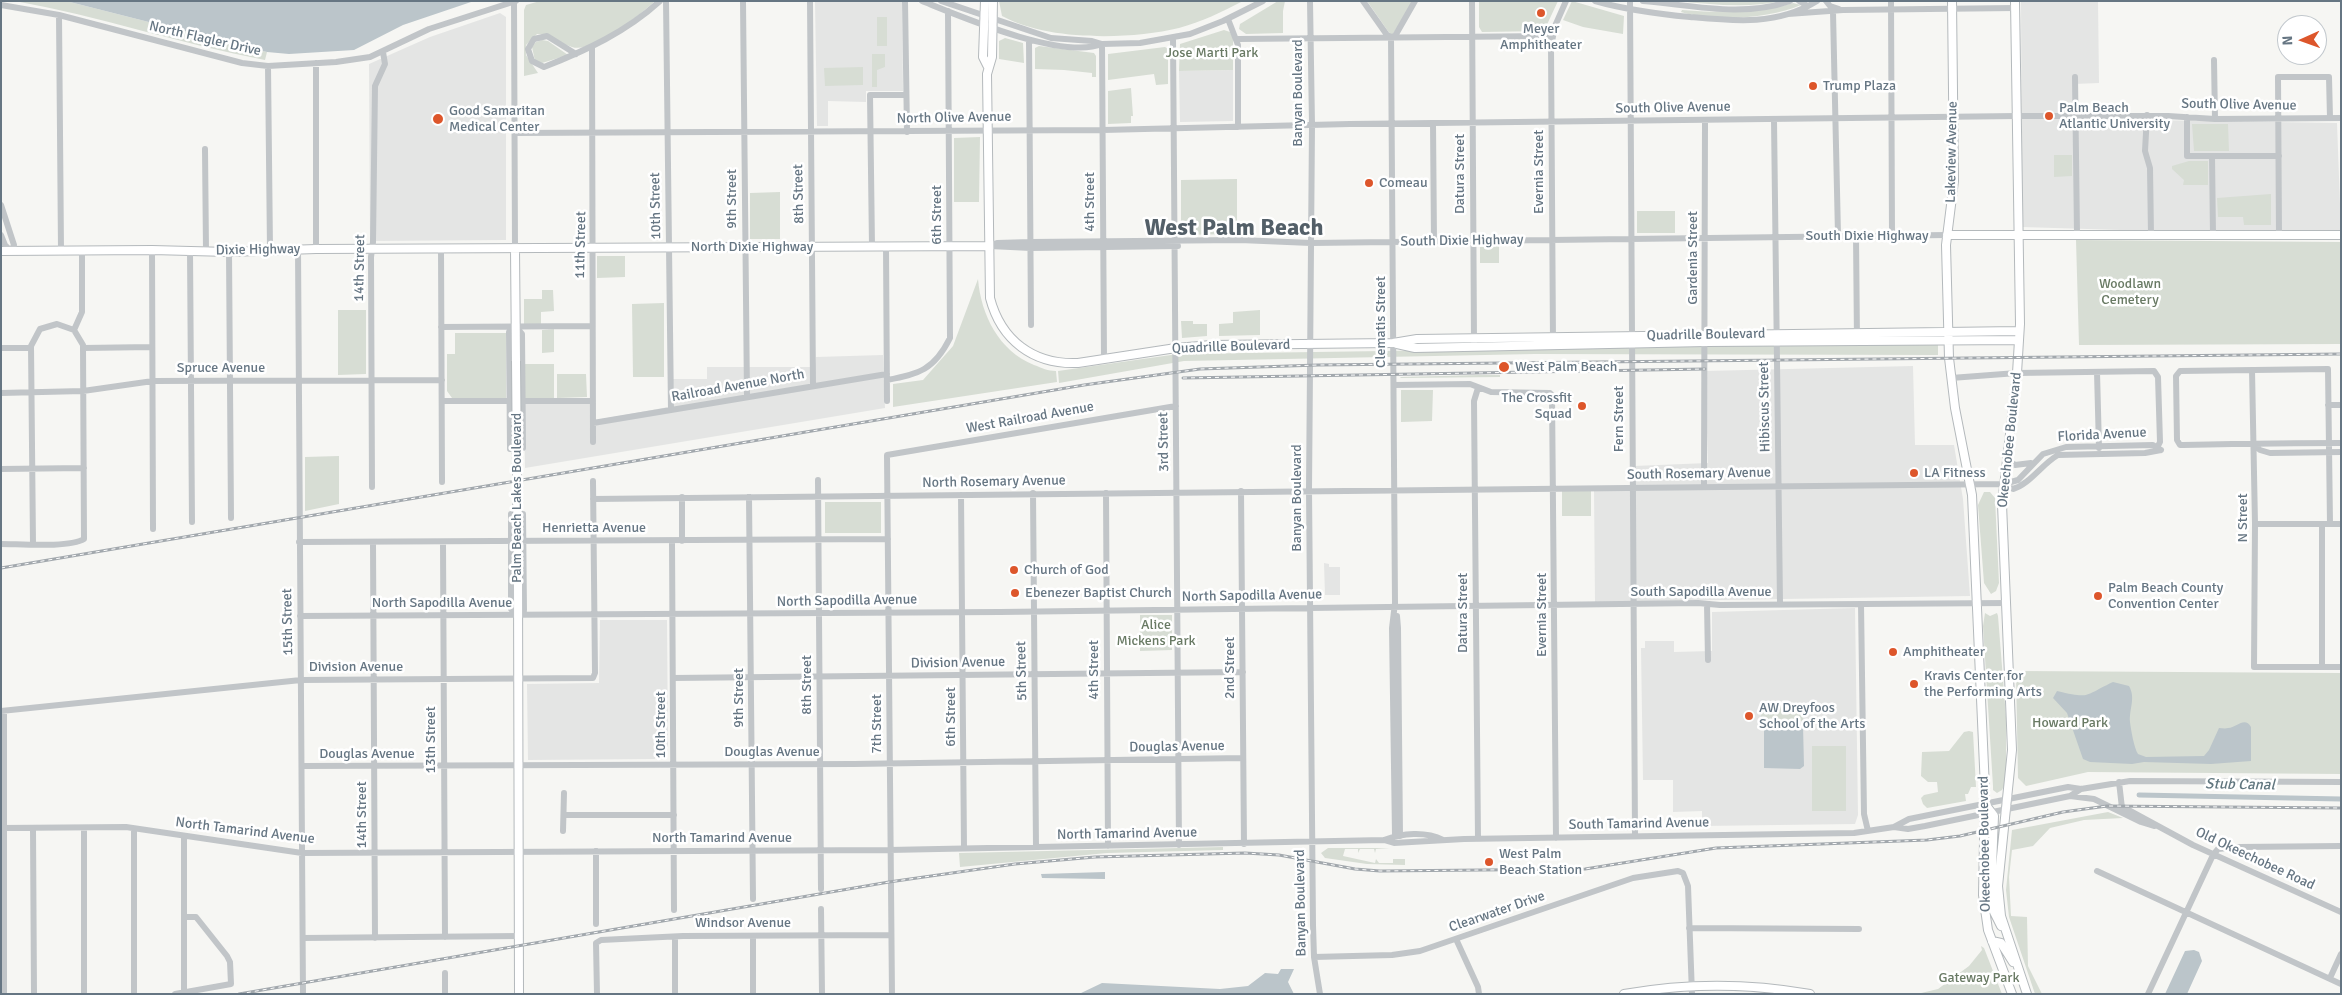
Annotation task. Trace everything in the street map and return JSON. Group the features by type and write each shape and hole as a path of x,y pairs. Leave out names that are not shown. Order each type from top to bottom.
{"main road":[{"path":"985,1 983,57 988,67"},
{"path":"989,246 988,67 992,57 993,1"},
{"name":"Lakeview Avenue","path":"1948,337 1947,235 1954,181 1952,5"},
{"name":"Okeechobee Boulevard","path":"2015,5 2019,340 2018,373 2006,458 2002,525 2012,737 2007,809 1998,886 2001,916 2027,994"},
{"name":"South Dixie Highway","path":"1947,235 2341,235"},
{"name":"North Dixie Highway","path":"515,249 989,246"},
{"name":"Quadrille Boulevard","path":"989,246 990,298 999,322 1015,343 1040,359 1066,364 1176,348 1224,345 1393,343 1414,348 1552,337 1631,336 1857,342 2019,331"},
{"name":"Dixie Highway","path":"1,251 190,250 229,252 298,249 515,249"},
{"name":"Palm Beach Lakes Boulevard","path":"515,249 519,994"},
{"name":"Quadrille Boulevard","path":"1777,339 1857,334 2019,340"},
{"name":"Okeechobee Boulevard","path":"1948,337 1955,408 1971,484 1985,804 1988,813 1982,895 1988,930 2012,994"},
{"name":"Quadrille Boulevard","path":"1474,343 1553,346 1631,345 1706,339"},
{"path":"1988,813 1994,818 1991,880 1993,907 1996,918 2008,938"},
{"path":"1992,941 2003,945 2019,970"},
{"path":"1624,994 1743,986 1810,994"}],"street":[{"name":"North Flagler Drive","path":"1,5 59,15 242,63 268,66 352,60 383,52 429,29 515,1"},
{"name":"Palm Beach Lakes Boulevard","path":"515,1 515,249"},
{"path":"576,54 547,36 537,37 531,42 528,49 532,61 544,67 592,48 624,29 660,1"},
{"name":"10th Street","path":"666,1 671,410"},
{"name":"9th Street","path":"743,1 746,397"},
{"name":"8th Street","path":"810,1 813,386"},
{"path":"905,1 907,132"},
{"path":"922,1 948,11 984,20"},
{"path":"940,1 1029,40 1051,45 1093,48 1102,44"},
{"path":"992,23 1051,38 1092,41 1102,44 1140,43 1190,34 1228,19 1262,1"},
{"name":"Banyan Boulevard","path":"1310,1 1312,126 1310,608 1314,957 1320,994"},
{"path":"1363,1 1387,35 1392,37"},
{"path":"1392,37 1395,36 1415,1"},
{"name":"Datura Street","path":"1472,1 1474,343"},
{"name":"Evernia Street","path":"1553,346 1551,36 1566,1"},
{"path":"1595,1 1629,10 1745,21 1788,14 1817,1"},
{"name":"Fern Street","path":"1630,1 1634,836"},
{"path":"1643,1 1746,10 1768,8 1790,1"},
{"path":"1799,1 1809,6 1833,12 1952,5 2015,5"},
{"path":"1826,1 1830,6 1843,10"},
{"path":"1891,1 1892,235"},
{"name":"6th Street","path":"887,377 923,372 950,338 948,11"},
{"path":"1833,12 1838,235"},
{"path":"59,15 61,250"},
{"path":"1228,19 1238,39 1238,128"},
{"path":"1238,39 1551,36"},
{"name":"Clematis Street","path":"1392,37 1395,607 1398,628 1398,836"},
{"name":"3rd Street","path":"1173,38 1180,845"},
{"path":"1029,40 1032,325"},
{"name":"4th Street","path":"1102,44 1104,359"},
{"name":"11th Street","path":"592,48 593,442"},
{"name":"14th Street","path":"372,487 371,257 373,249 375,86 385,64 383,52"},
{"path":"2214,60 2215,119"},
{"path":"316,63 316,249"},
{"path":"268,66 270,250"},
{"path":"2075,77 2077,234"},
{"path":"2279,235 2278,77 2329,77 2330,118"},
{"path":"872,247 870,95 906,95"},
{"name":"South Olive Avenue","path":"1393,124 2017,116 2146,116 2215,119 2341,118"},
{"path":"2146,116 2145,150 2150,168 2150,235"},
{"path":"2187,117 2187,156 2279,156"},
{"name":"Gardenia Street","path":"1704,486 1703,387 1706,339 1705,120"},
{"name":"Hibiscus Street","path":"1774,120 1780,604"},
{"path":"1433,123 1434,241"},
{"name":"North Olive Avenue","path":"515,133 1103,130 1393,124"},
{"path":"205,149 206,251"},
{"path":"2212,156 2213,235"},
{"path":"1,205 14,245 11,251 4,245 1,235"},
{"path":"1856,235 1857,342"},
{"name":"South Dixie Highway","path":"1393,242 1947,235"},
{"name":"North Dixie Highway","path":"989,246 997,243 1031,245 1175,244 1246,240 1393,242"},
{"path":"886,247 887,401"},
{"name":"15th Street","path":"298,249 303,994"},
{"path":"441,249 442,482"},
{"path":"74,330 82,312 82,250"},
{"path":"152,250 153,529"},
{"path":"190,250 192,522"},
{"path":"229,252 231,518"},
{"path":"1,544 33,544 51,544 79,542 84,539 82,344 74,330 57,324 40,329 33,338 31,348 33,544"},
{"path":"441,327 592,326"},
{"path":"516,327 522,334 523,448 510,449 509,332 516,327"},
{"path":"82,344 152,347"},
{"path":"1,348 31,348"},
{"path":"2330,524 2329,443 2328,405 2328,369 2178,373 2178,443 2254,444 2329,443 2341,443"},
{"name":"N Street","path":"2252,370 2255,524 2254,667 2322,667"},
{"path":"1951,378 2018,373 2154,371 2158,377 2160,442 2158,446"},
{"path":"2098,372 2098,454"},
{"name":"Railroad Avenue North","path":"593,423 813,386 887,377"},
{"name":"Spruce Avenue","path":"1,393 83,391 153,381 442,380"},
{"path":"1394,385 1470,384 1478,388"},
{"name":"Datura Street","path":"1478,388 1474,401 1478,838"},
{"name":"Evernia Street","path":"1478,388 1491,392 1551,393 1553,401 1556,838"},
{"path":"442,401 593,400"},
{"path":"2328,405 2341,405"},
{"name":"West Railroad Avenue","path":"887,455 1176,406"},
{"path":"2254,444 2260,450 2270,453 2341,452"},
{"name":"Florida Avenue","path":"2098,446 2158,446 2161,450 2154,453 2058,456 2047,462 2020,487 2013,488 2004,484 2018,480 2031,463 2053,449 2098,446"},
{"name":"7th Street","path":"887,455 889,850 892,994"},
{"path":"2006,458 2016,465 2031,463"},
{"path":"1,469 84,468"},
{"path":"593,480 594,614"},
{"name":"8th Street","path":"818,480 821,889"},
{"name":"South Rosemary Avenue","path":"1395,489 2004,484"},
{"name":"North Rosemary Avenue","path":"593,499 1395,489"},
{"name":"2nd Street","path":"1241,491 1244,844"},
{"name":"5th Street","path":"1033,493 1036,847"},
{"name":"4th Street","path":"1106,493 1108,846"},
{"name":"6th Street","path":"961,495 964,848"},
{"path":"682,497 682,540"},
{"name":"9th Street","path":"749,497 752,899"},
{"path":"511,514 523,514 524,541 524,610 516,615 511,609 510,602 511,514"},
{"path":"2255,524 2341,524"},
{"path":"2322,524 2322,667 2341,667"},
{"name":"Henrietta Avenue","path":"299,542 888,539"},
{"name":"10th Street","path":"672,541 674,910"},
{"name":"14th Street","path":"373,542 375,938"},
{"name":"13th Street","path":"443,542 445,937"},
{"name":"South Sapodilla Avenue","path":"1395,607 1861,604 1976,601 2007,603"},
{"path":"1707,604 1708,660"},
{"path":"1861,604 1864,814 1868,831"},
{"name":"North Sapodilla Avenue","path":"300,616 672,613 819,614 1395,607"},
{"name":"Division Avenue","path":"3,712 301,680 593,678 594,614"},
{"name":"Division Avenue","path":"673,678 820,678 1243,672"},
{"path":"3,712 4,994"},
{"name":"Douglas Avenue","path":"302,766 820,764 1243,758"},
{"path":"2119,782 2121,806 2126,815"},
{"name":"South Tamarind Avenue","path":"1384,840 1398,843 1478,838 1854,833 1894,827 1909,819 2068,787 2080,789 2119,782 2341,782"},
{"path":"2070,796 2080,789"},
{"path":"563,831 564,793"},
{"name":"South Tamarind Avenue","path":"1894,827 1908,830 2070,796"},
{"name":"Old Okeechobee Road","path":"2070,796 2094,799 2126,815 2160,828"},
{"name":"Old Okeechobee Road","path":"2121,806 2213,855 2341,912"},
{"path":"564,816 674,815"},
{"name":"North Tamarind Avenue","path":"3,828 134,829 302,853 889,850 1384,840 1398,836 1432,834 1443,840"},
{"path":"33,828 34,994"},
{"path":"84,828 84,994"},
{"path":"134,829 134,994"},
{"path":"1398,843 1415,835"},
{"path":"184,836 184,992"},
{"path":"2148,994 2213,855 2218,849 2341,846"},
{"path":"596,851 596,924"},
{"name":"Clearwater Drive","path":"1314,957 1406,953 1456,939 1633,878 1674,871 1683,874 1688,886 1689,928"},
{"path":"2097,871 2341,984"},
{"path":"821,909 822,994"},
{"path":"174,994 231,984 230,962 227,956 196,917 184,917"},
{"path":"1692,990 1689,928 1859,929"},
{"name":"Windsor Avenue","path":"597,994 596,943 601,940 675,937 890,935"},
{"path":"303,938 519,936"},
{"path":"753,936 753,994"},
{"path":"675,937 675,994"},
{"path":"1456,939 1478,984 1478,994"},
{"path":"2330,978 2341,954"},
{"path":"445,973 445,994"}],"shaded area":[{"path":"66,1 474,1 403,25 354,50 289,54 267,52"},
{"path":"815,1 902,1 903,91 866,91 866,102 828,101 828,126 817,126"},
{"name":"Palm Beach Atlantic University","path":"2021,1 2098,1 2099,83 2074,84 2074,113 2080,119 2337,123 2341,231 2153,231 2022,227"},
{"name":"Good Samaritan Medical Center","path":"500,13 506,17 506,240 370,241 369,64 430,37"},
{"path":"1233,70 1233,121 1180,122 1179,71"},
{"path":"883,355 885,408 525,468 524,404 596,403 596,420 674,406 673,379 707,379 707,367 815,367 816,357"},
{"path":"1913,366 1915,445 1954,445 1963,499 1970,596 1595,602 1594,489 1635,489 1634,466 1708,463 1705,371"},
{"path":"1324,563 1329,564 1329,567 1340,567 1340,595 1325,595"},
{"name":"AW Dreyfoos School of the Arts","path":"1855,608 1858,815 1855,824 1702,826 1702,811 1673,812 1673,780 1643,780 1641,648 1645,648 1645,641 1674,641 1674,652 1712,651 1712,612"},
{"path":"600,620 667,620 668,747 655,747 655,759 528,760 527,684 599,683"},
{"path":"2113,682 2129,686 2131,690 2130,722 2138,754 2146,757 2204,756 2209,750 2219,728 2227,728 2246,722 2251,727 2251,761 2211,764 2144,762 2132,764 2090,762 2083,759 2067,713 2053,698 2057,691 2086,695"},
{"path":"1764,725 1803,725 1804,766 1800,769 1764,768"},
{"path":"1105,872 1105,879 1042,878 1041,874"},
{"path":"2194,950 2199,952 2202,961 2187,994 2165,994 2185,951"},
{"path":"1281,969 1294,969 1288,982 1294,994 1079,994 1102,983 1220,989 1248,986 1265,973 1278,974"}],"green space":[{"path":"15,1 66,1 267,52 265,60 78,14"},
{"path":"540,1 655,1 615,32 591,45 581,48 572,47 543,34 537,34 526,45 526,55 538,73 524,76 524,10 526,5"},
{"path":"999,1 1243,1 1195,23 1179,28 1137,35 1089,36 1042,30 1021,24 1002,16"},
{"path":"1278,1 1285,1 1283,33 1246,34 1239,29 1240,24"},
{"path":"1367,1 1413,1 1393,34 1390,34"},
{"path":"1479,1 1558,1 1544,31 1482,32 1479,27"},
{"path":"1572,1 1624,16 1623,34 1583,27 1563,20"},
{"path":"1675,1 1782,1 1742,5"},
{"path":"1793,3 1801,5 1788,10 1741,18 1709,17 1681,12 1682,10 1710,12 1752,11"},
{"path":"877,17 887,17 887,46 877,46"},
{"name":"Jose Marti Park","path":"1224,30 1230,32 1233,38 1233,70 1179,71 1180,44"},
{"path":"1005,38 1023,43 1024,63 999,59 999,41"},
{"path":"548,41 568,55 542,63 535,61 532,47 536,42"},
{"path":"1039,46 1094,53 1096,56 1096,77 1092,77 1092,73 1035,69 1035,48"},
{"path":"1165,47 1168,49 1168,84 1156,85 1154,74 1108,80 1108,54"},
{"path":"872,54 885,54 885,67 877,70 877,87 872,87"},
{"path":"863,67 863,85 825,86 824,68"},
{"path":"1131,88 1133,116 1131,116 1131,123 1108,124 1108,91"},
{"path":"2192,124 2228,124 2229,151 2194,151"},
{"path":"980,137 979,202 954,202 954,138"},
{"path":"2054,155 2072,155 2072,176 2054,177"},
{"path":"2189,161 2208,161 2208,185 2183,185 2184,180 2172,169 2172,166"},
{"path":"1237,179 1237,234 1181,235 1181,180"},
{"path":"780,192 780,239 750,239 750,193"},
{"path":"2271,194 2271,225 2244,225 2243,217 2218,217 2217,198"},
{"path":"1637,211 1675,211 1675,233 1637,233"},
{"name":"Woodlawn Cemetery","path":"2076,240 2341,242 2341,344 2079,345"},
{"path":"1499,246 1499,263 1480,263 1480,247"},
{"path":"597,256 625,256 625,277 597,278"},
{"path":"978,279 983,306 994,330 1002,341 1022,359 1042,368 1056,371 1057,382 893,407 893,384 923,380 953,346"},
{"path":"542,290 553,290 554,311 541,312 541,324 524,324 524,299 542,299"},
{"path":"664,303 664,377 633,377 632,304"},
{"path":"338,310 366,310 366,374 338,375"},
{"path":"1260,310 1260,335 1219,336 1219,324 1233,323 1233,312"},
{"path":"1181,321 1193,321 1193,324 1207,324 1207,336 1182,338"},
{"path":"554,329 554,352 542,353 542,330"},
{"path":"455,333 506,333 506,398 452,398 447,391 447,354 455,354"},
{"path":"1938,336 1938,355 1535,354 1184,361 1059,383 1058,371 1178,354 1865,344 1872,337"},
{"path":"525,364 554,364 554,398 525,398"},
{"path":"557,374 586,374 587,397 557,398"},
{"path":"1500,375 1500,377 1400,378 1401,377"},
{"path":"1401,390 1433,390 1432,421 1401,422"},
{"path":"339,456 339,504 305,511 305,457"},
{"path":"1562,491 1591,491 1591,516 1562,516"},
{"path":"1984,492 1990,492 1995,498 1999,583 1996,591 1991,594 1984,583 1978,505"},
{"path":"825,502 881,502 881,533 825,533"},
{"path":"1985,613 1990,616 1997,613 1998,616 2006,717 2006,782 2002,790 1997,793 1993,790 1983,626"},
{"name":"Alice Mickens Park","path":"1140,615 1172,615 1172,650 1140,651"},
{"name":"Howard Park","path":"2019,671 2341,673 2341,774 2088,772 2026,786 2018,778 2016,674"},
{"path":"1803,705 1803,721 1761,722 1761,706"},
{"path":"1964,732 1973,732 1976,787 1971,787 1968,794 1965,794 1966,801 1927,808 1921,798 1924,795 1938,792 1937,782 1928,782 1921,776 1922,752 1949,751"},
{"path":"1812,746 1846,746 1846,811 1812,811"},
{"path":"2108,812 2123,818 2084,820 2050,828 2033,846 2012,850 2009,877 2011,916 2027,917 2028,966 2042,994 2035,994 2009,917 2006,890 2012,830"},
{"path":"1223,847 1223,850 1107,853 960,867 959,853"},
{"path":"1328,848 1390,848 1376,849 1375,853 1374,849 1360,849 1358,853 1358,849 1345,849 1343,856 1375,863 1376,859 1379,863 1393,863 1393,859 1405,859 1405,865 1367,864 1325,858 1321,853"},
{"name":"Gateway Park","path":"1981,946 1984,948 2002,994 1917,994 1938,989 1969,966 1982,950"}],"waterway":[{"name":"Stub Canal","path":"2139,795 2341,799"}],"railway":[{"path":"1,568 1084,385 1200,369 1318,365 2341,354"},
{"path":"1183,378 1705,369"},
{"path":"239,994 889,882 1015,864 1095,857 1245,853 1279,855 1355,869 1380,871 1585,869 1716,848 1927,840 1960,836 2063,812 2107,806 2341,808"}],"place":[{"name":"Meyer Amphitheater","path":"1541,13"},
{"name":"Trump Plaza","path":"1813,86"},
{"name":"Palm Beach Atlantic University","path":"2049,116"},
{"name":"Good Samaritan Medical Center","path":"438,119"},
{"name":"Comeau","path":"1369,183"},
{"name":"West Palm Beach","path":"1504,367"},
{"name":"The Crossfit Squad","path":"1582,406"},
{"name":"LA Fitness","path":"1914,473"},
{"name":"Church of God","path":"1014,570"},
{"name":"Ebenezer Baptist Church","path":"1015,593"},
{"name":"Palm Beach County Convention Center","path":"2098,596"},
{"name":"Amphitheater","path":"1893,652"},
{"name":"Kravis Center for the Performing Arts","path":"1914,684"},
{"name":"AW Dreyfoos School of the Arts","path":"1749,716"},
{"name":"West Palm Beach Station","path":"1489,862"}],"district":[{"name":"West Palm Beach","path":"1234,229"}]}
